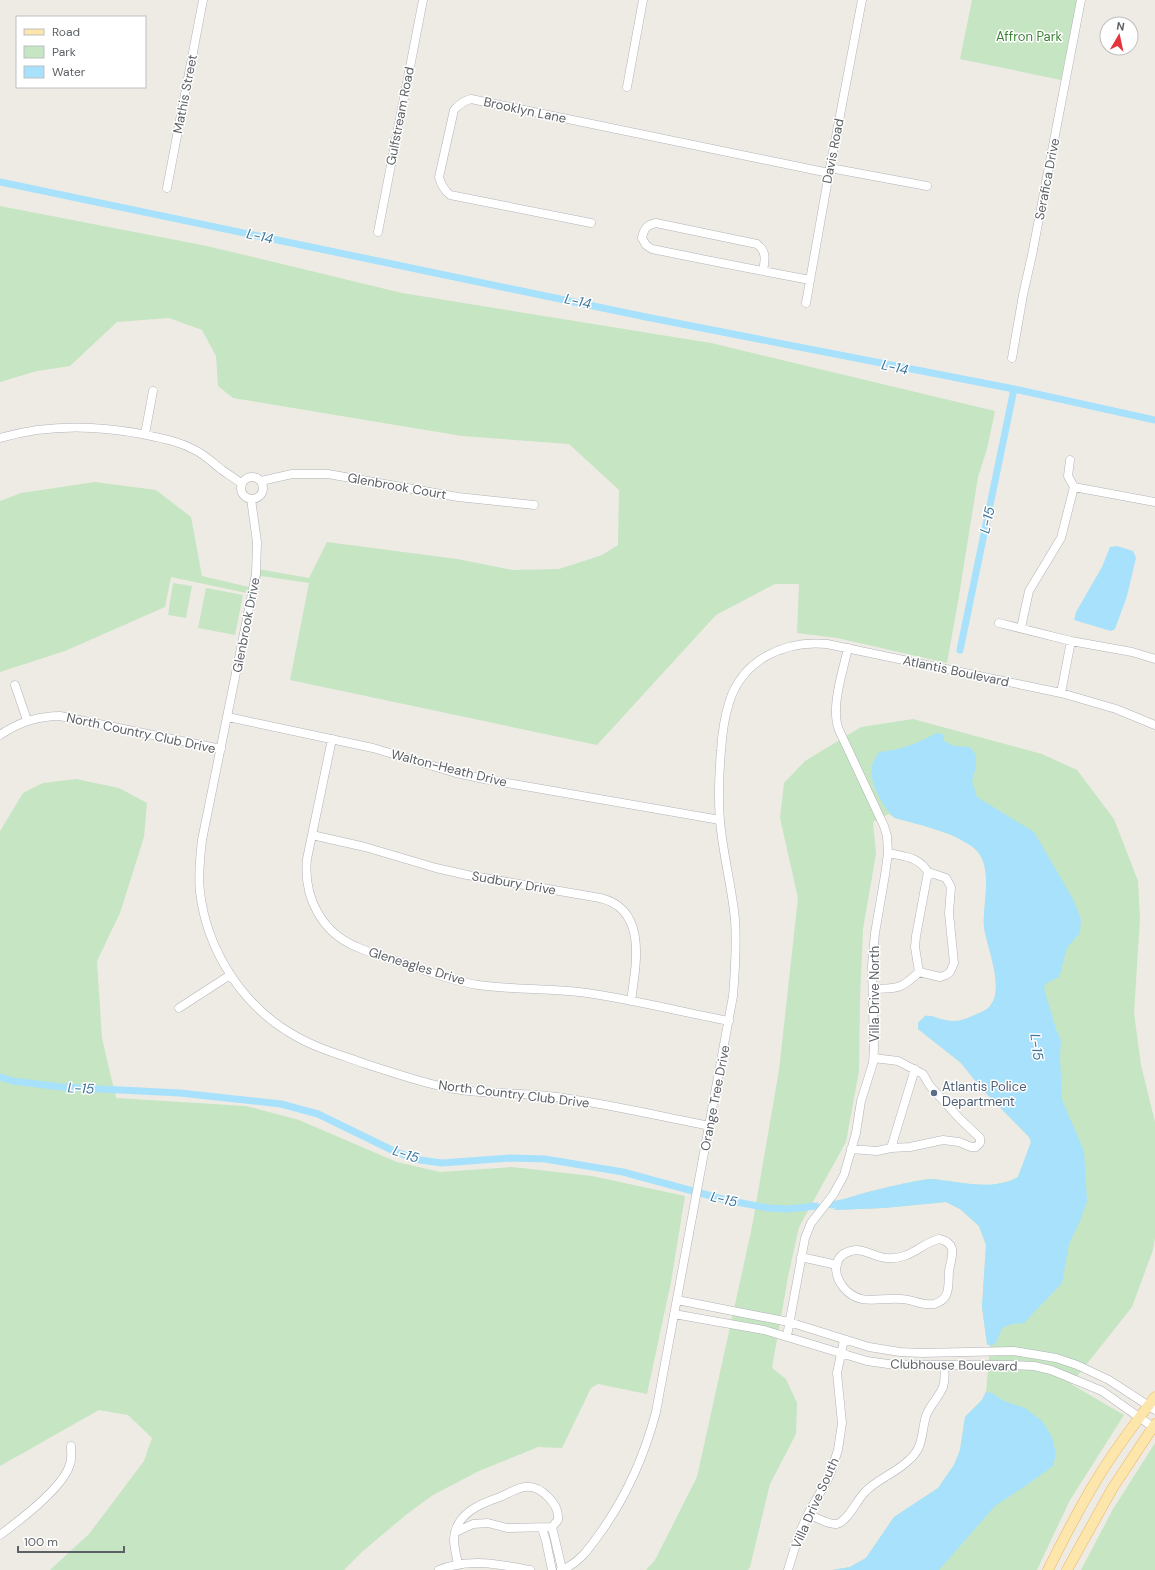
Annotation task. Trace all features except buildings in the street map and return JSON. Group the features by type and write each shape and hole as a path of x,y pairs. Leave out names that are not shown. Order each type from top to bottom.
{"main road":[{"path":"1048,1570 1078,1510 1099,1476 1140,1416 1152,1408 1155,1397"},
{"path":"1068,1570 1112,1489 1154,1425"}],"street":[{"name":"Mathis Street","path":"167,188 203,0"},
{"name":"Gulfstream Road","path":"378,232 423,0"},
{"path":"627,87 643,0"},
{"name":"Davis Road","path":"806,303 829,171 862,0"},
{"name":"Serafica Drive","path":"1012,358 1020,310 1081,0"},
{"name":"Brooklyn Lane","path":"591,223 450,195 442,187 439,177 454,110 457,106 466,100 471,99 829,171 927,186"},
{"path":"763,271 765,259 764,251 758,244 656,223 648,225 644,230 642,238 646,245 652,249 763,271 810,280"},
{"path":"144,434 153,391"},
{"name":"Glenbrook Drive","path":"0,438 23,432 65,427 108,428 144,434 167,439 196,450 242,484 241,487 243,494 251,499 257,542 256,574 221,749"},
{"path":"1021,628 1029,591 1061,538 1074,486 1068,476 1070,460"},
{"name":"Glenbrook Court","path":"261,481 292,474 328,474 458,497 534,505"},
{"path":"242,484 244,480 251,477 261,481 264,488 262,494 256,499 251,499"},
{"path":"1074,486 1155,502"},
{"path":"999,623 1071,641 1132,652 1155,659"},
{"path":"1061,693 1071,641"},
{"name":"Atlantis Boulevard","path":"756,663 782,648 803,643 827,644 1061,693 1116,709 1155,725"},
{"name":"Villa Drive North","path":"787,1336 801,1257 808,1228 839,1186 856,1133 861,1101 874,1058 872,966 875,933 888,853 887,836 884,826 839,730 836,720 836,705 848,648"},
{"name":"Orange Tree Drive","path":"561,1570 580,1558 604,1528 631,1483 650,1435 656,1412 729,1021 735,971 735,927 732,896 720,820 719,766 729,702 747,671 756,663"},
{"path":"15,685 27,720"},
{"name":"North Country Club Drive","path":"0,735 9,728 27,720 54,716 72,718 221,749 202,840 199,873 200,893 207,925 214,944 230,975 243,993 270,1019 292,1034 322,1049 407,1078 430,1084 478,1092 551,1096 710,1126"},
{"name":"Walton-Heath Drive","path":"228,717 373,748 456,773 484,779 720,820"},
{"name":"Gleneagles Drive","path":"332,739 312,835 306,877 309,894 313,905 325,924 337,936 357,948 458,981 498,987 588,993 729,1021"},
{"name":"Sudbury Drive","path":"312,835 365,847 436,868 600,898 614,903 623,910 629,918 635,932 635,958 631,1001"},
{"path":"888,853 916,860 924,866 928,872 946,878 951,886 949,912 954,963 953,968 946,975 940,976 919,972"},
{"path":"919,972 915,947 928,872"},
{"path":"873,989 901,987 919,972"},
{"path":"179,1008 230,975"},
{"path":"851,1149 876,1151 891,1148 910,1147 943,1140 959,1142 971,1147 976,1147 980,1143 980,1138 977,1134 960,1119 930,1086 923,1074 898,1062 874,1058"},
{"path":"891,1148 915,1069"},
{"path":"939,1239 944,1240 950,1245 952,1250 949,1290 947,1295 939,1302 930,1304 900,1298 871,1301 860,1299 850,1294 842,1285 837,1275 837,1265 845,1252 854,1250 859,1250 880,1258 899,1258 914,1253 934,1240 939,1239"},
{"path":"801,1257 837,1265"},
{"name":"Clubhouse Boulevard","path":"677,1300 789,1322 869,1347 900,1352 1014,1351 1056,1358 1096,1373 1152,1408"},
{"name":"Clubhouse Boulevard","path":"674,1314 764,1330 867,1361 895,1365 1034,1366 1051,1370 1102,1392 1154,1425"},
{"name":"Villa Drive South","path":"788,1570 808,1514 829,1477 838,1450 842,1423 837,1374 844,1340"},
{"path":"808,1514 831,1524 841,1522 845,1519 865,1492 874,1484 902,1466 912,1457 921,1442 927,1415 943,1386 944,1366"},
{"path":"0,1535 38,1505 66,1473 70,1464 71,1446"},
{"path":"456,1532 478,1523 488,1523 507,1528 552,1527 558,1520 558,1511 543,1493 528,1486 519,1488 475,1507 463,1518 456,1532 454,1542 458,1565"},
{"path":"552,1527 561,1570"},
{"path":"542,1528 552,1570"},
{"path":"439,1570 458,1565 490,1563 530,1570"}],"green space":[{"name":"Affron Park","path":"972,0 1077,0 1061,80 960,59"},
{"path":"0,206 207,246 402,293 711,343 995,411 987,449 978,477 947,663 837,638 797,633 799,584 775,584 716,615 597,745 290,680 309,583 261,576 256,595 171,577 165,607 65,651 0,672 0,501 21,493 95,482 156,490 191,517 202,576 249,587 253,568 309,578 327,542 457,559 513,570 559,569 602,555 618,545 619,490 569,444 462,436 233,398 218,386 216,356 202,330 169,318 117,322 70,366 37,371 0,382"},
{"path":"173,583 192,586 186,618 168,615"},
{"path":"206,588 243,595 235,635 198,628"},
{"path":"913,719 1042,754 1077,770 1114,819 1138,881 1140,918 1134,1013 1141,1065 1155,1122 1155,1238 1153,1250 1132,1307 1071,1384 1124,1415 1070,1500 1037,1570 832,1570 850,1567 866,1558 894,1517 938,1488 954,1465 960,1450 965,1417 982,1400 986,1392 990,1346 987,1344 982,1307 986,1245 979,1226 960,1209 946,1202 884,1208 834,1210 847,1198 900,1184 931,1179 986,1185 1008,1181 1018,1177 1031,1142 1029,1137 981,1088 961,1063 918,1029 918,1023 925,1016 950,1021 962,1020 986,1010 994,998 996,989 994,968 984,927 986,875 984,865 974,848 966,842 947,833 895,818 889,814 873,822 876,854 863,929 859,1071 846,1142 799,1227 788,1277 772,1368 786,1379 797,1403 796,1434 770,1484 748,1570 646,1570 655,1560 697,1477 752,1227 779,1070 798,898 780,818 784,783 805,761 861,727"},
{"path":"76,779 119,788 147,803 144,837 120,913 97,961 102,1038 116,1098 246,1106 299,1120 397,1162 440,1172 512,1167 592,1176 685,1196 671,1282 647,1394 598,1384 591,1388 562,1448 538,1447 479,1471 433,1495 407,1514 363,1551 344,1570 50,1570 89,1534 144,1461 152,1438 128,1415 99,1410 0,1466 0,831 23,793 43,783"},
{"path":"1155,1443 1155,1570 1081,1570 1113,1509"}],"water":[{"path":"1117,546 1133,551 1136,558 1127,596 1115,629 1111,631 1074,620 1076,612 1102,567 1110,547"},
{"path":"937,733 943,734 944,741 954,746 970,747 976,755 976,766 972,781 977,797 1034,832 1073,899 1081,919 1080,933 1067,948 1059,977 1045,984 1044,989 1056,1029 1061,1040 1060,1056 1062,1100 1084,1151 1087,1201 1080,1221 1069,1244 1062,1283 1024,1323 1012,1324 1002,1328 996,1343 990,1346 987,1344 982,1307 986,1245 979,1226 960,1209 946,1202 884,1208 834,1210 847,1198 900,1184 931,1179 986,1185 1008,1181 1018,1177 1031,1142 1029,1137 981,1088 961,1063 918,1029 918,1023 925,1016 931,1016 942,1020 958,1021 984,1011 990,1006 996,989 994,968 984,927 986,875 980,856 974,848 966,842 947,833 895,818 886,809 878,795 872,779 872,766 879,752 902,748"},
{"path":"986,1392 992,1393 1004,1401 1025,1408 1042,1421 1052,1437 1056,1453 1053,1466 995,1506 939,1570 832,1570 850,1567 866,1558 894,1517 938,1488 954,1465 960,1450 965,1417 982,1400"}],"waterway":[{"name":"L-14","path":"0,182 646,317 1014,389 1155,420"},
{"name":"L-15","path":"960,650 1014,389"},
{"name":"L-15","path":"0,1077 13,1081 61,1087 180,1093 281,1104 318,1114 396,1152 420,1160 442,1163 511,1158 545,1159 623,1172 726,1200 768,1208 788,1209 816,1206"},
{"name":"L-15","path":"832,1205 847,1202"}],"place":[{"name":"Atlantis Police Department","path":"934,1093"}]}
